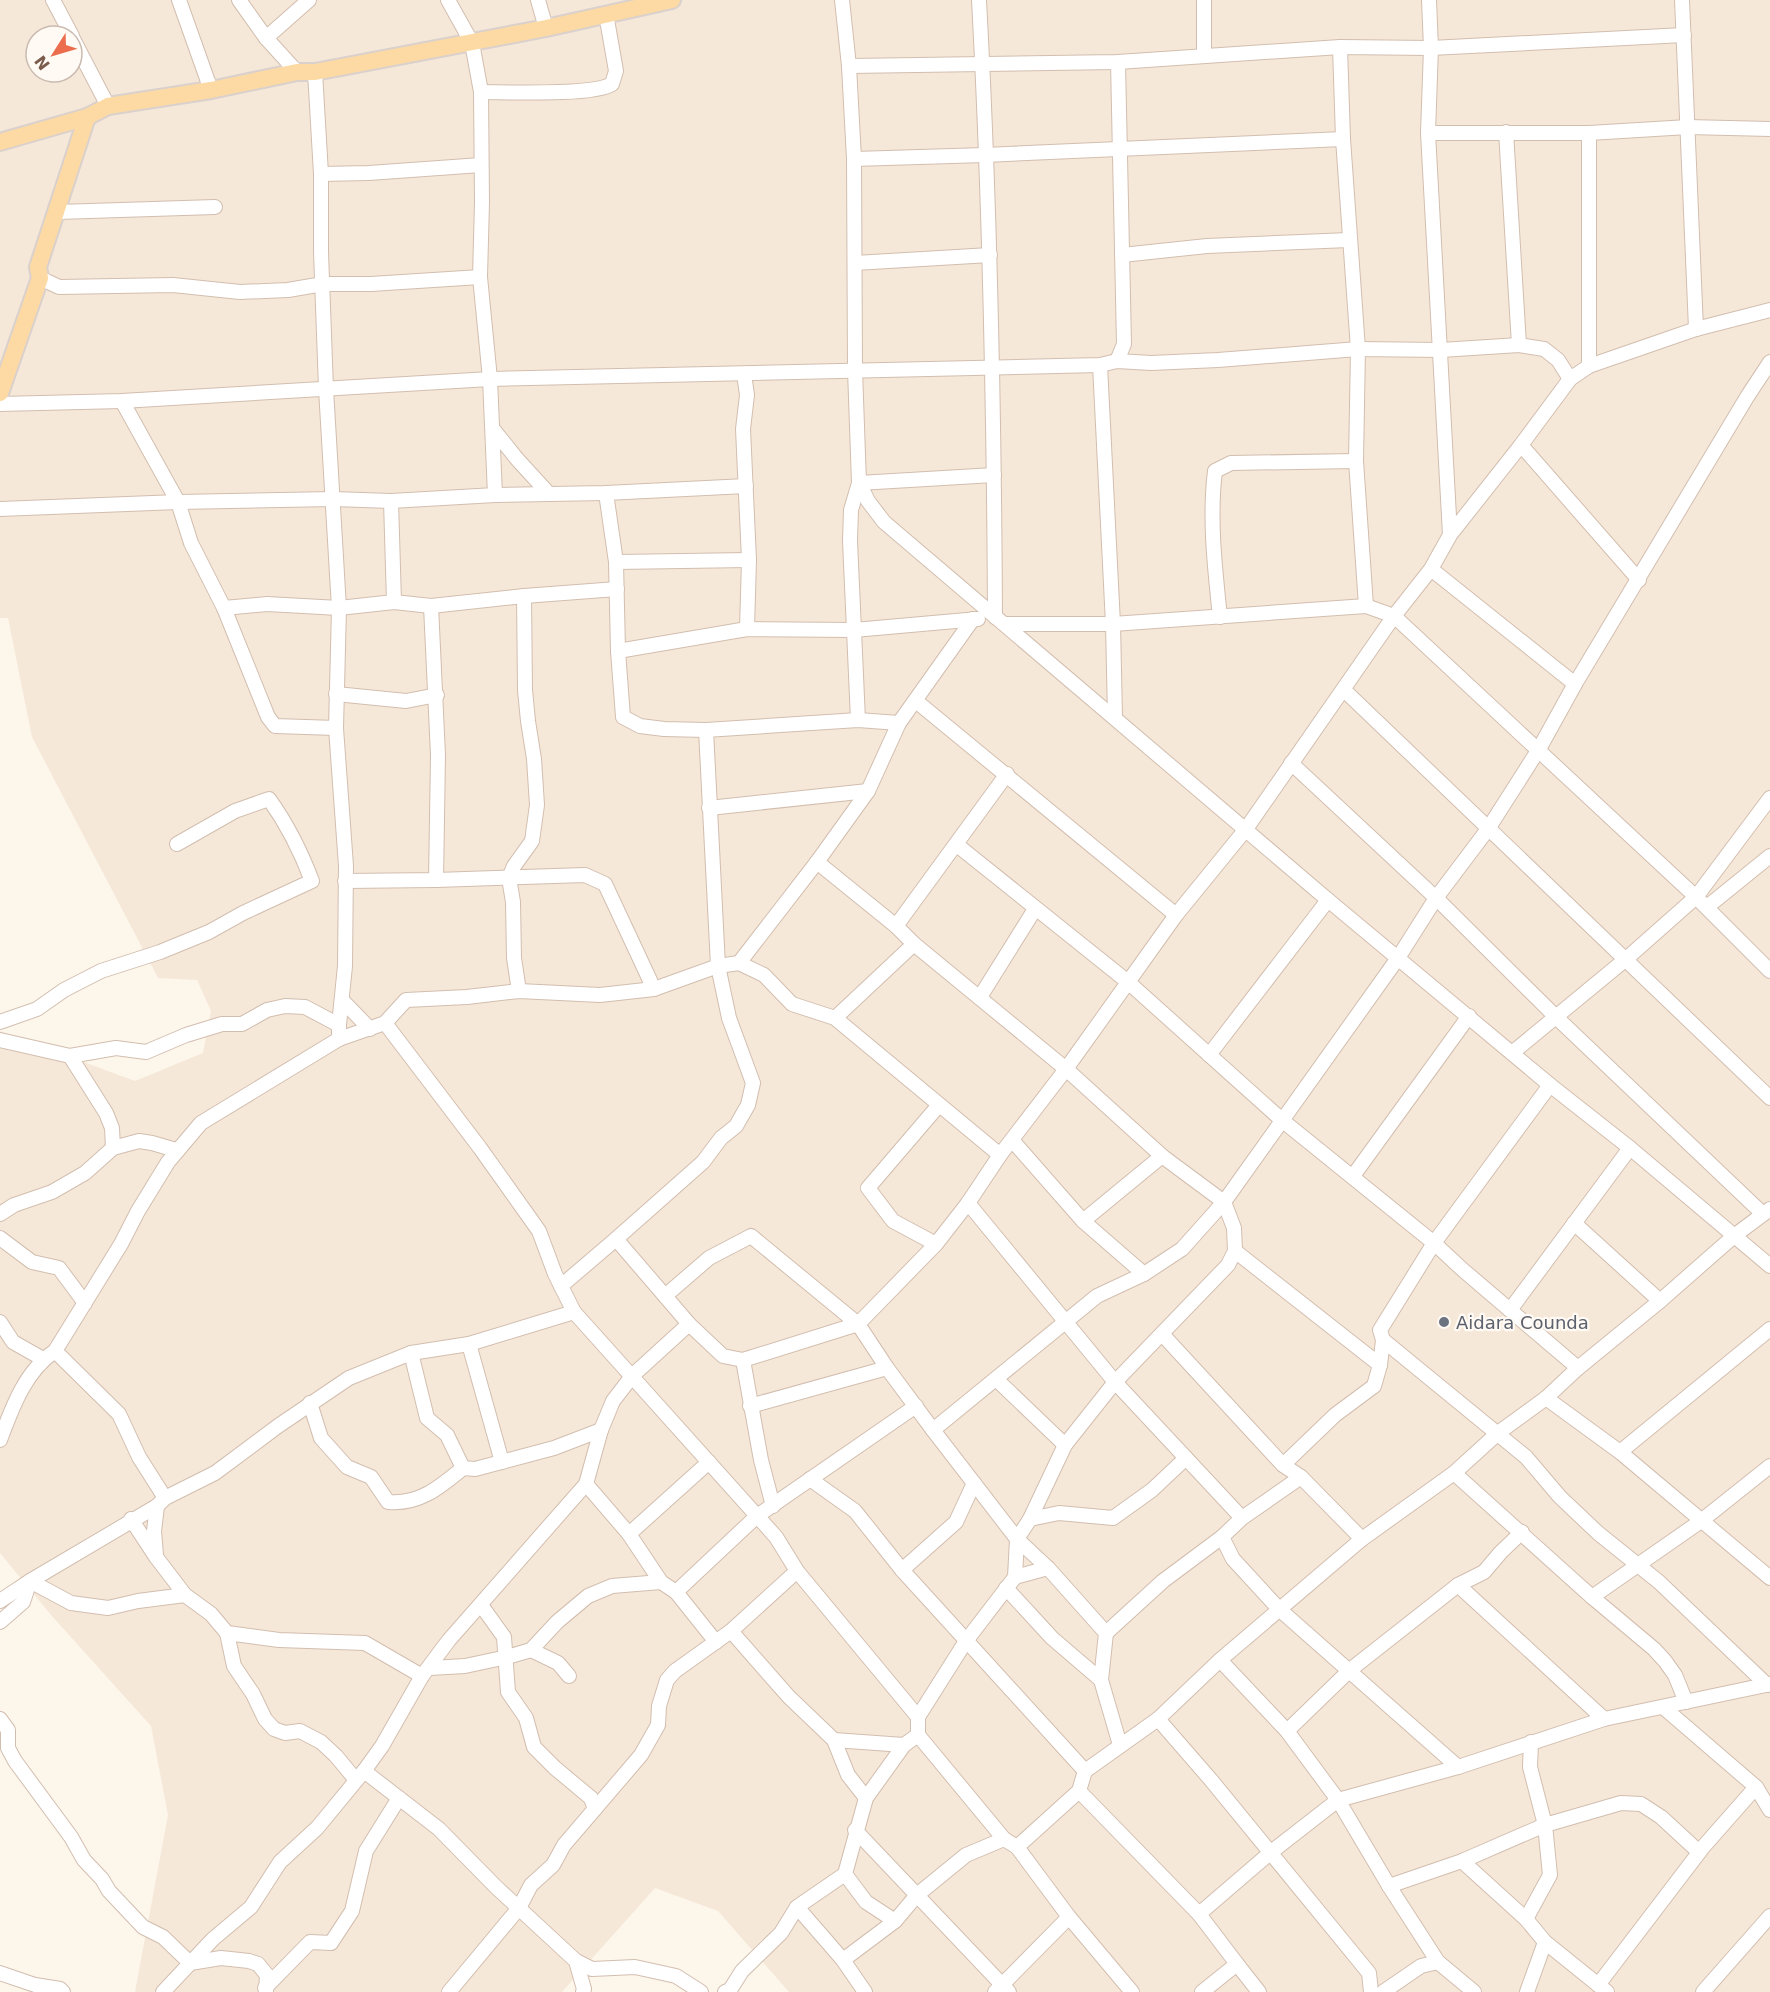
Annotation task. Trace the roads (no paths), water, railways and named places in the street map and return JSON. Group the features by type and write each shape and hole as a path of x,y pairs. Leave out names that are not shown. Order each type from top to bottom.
{"main road":[{"path":"0,142 87,117 108,106 211,90 297,72 315,72 472,43 662,1"},
{"path":"0,393 40,278 38,267 58,212 87,117"}],"street":[{"path":"53,0 66,24"},
{"path":"179,0 211,90"},
{"path":"239,0 266,38 297,72"},
{"path":"448,0 472,43 481,92 480,277 490,379 495,495"},
{"path":"538,0 546,28"},
{"path":"842,0 849,66 854,159 855,370 859,483 850,520 858,720"},
{"path":"979,0 990,255 999,621"},
{"path":"1204,0 1204,56"},
{"path":"1429,0 1431,48 1428,133 1442,350 1450,535"},
{"path":"1682,0 1696,328"},
{"path":"266,38 305,1"},
{"path":"481,92 605,89 612,84 616,71 606,14"},
{"path":"849,66 1118,62 1340,47 1431,48 1684,34"},
{"path":"1340,47 1349,240 1358,349 1356,461 1366,606"},
{"path":"84,59 108,106"},
{"path":"1117,361 1124,344 1118,62"},
{"path":"315,72 321,174 326,389 339,608 336,728 346,866 345,966 339,1032"},
{"path":"1428,133 1589,133 1688,127 1770,129"},
{"path":"1506,132 1519,345"},
{"path":"1589,133 1589,366"},
{"path":"854,159 1343,139"},
{"path":"321,174 481,165"},
{"path":"58,212 214,207"},
{"path":"1122,255 1207,246 1349,240"},
{"path":"855,263 990,255"},
{"path":"40,278 59,287 173,285 240,292 288,290 323,284 371,284 480,277"},
{"path":"616,1239 689,1324 723,1356 743,1360 858,1324 936,1244 968,1203 1000,1155 1066,1069 1176,915 1246,829 1394,616 1431,569 1450,535 1570,379 1589,366 1696,328 1770,310"},
{"path":"1124,344 1151,363"},
{"path":"0,404 122,402 490,379 992,369 1100,365 1117,361 1151,363 1358,349 1442,350 1519,345 1544,349 1558,360 1570,379"},
{"path":"933,1430 1097,1296 1144,1274 1182,1249 1224,1202 1398,958 1436,898 1488,829 1539,749 1575,684 1770,362"},
{"path":"1100,365 1113,624 1115,717"},
{"path":"744,374 747,395 743,429 749,560 747,629"},
{"path":"122,402 178,502 191,543 224,608 268,717 275,726 336,728"},
{"path":"493,429 549,494"},
{"path":"1521,445 1639,580"},
{"path":"1220,617 1215,570 1212,495 1215,471 1231,463 1356,461"},
{"path":"859,483 994,475"},
{"path":"859,483 868,501 884,522 999,621 1115,717 1328,900 1770,1266"},
{"path":"0,509 178,502 391,501 746,486"},
{"path":"606,493 616,562 618,651 623,717 640,726 706,730 858,720 899,723"},
{"path":"391,501 394,603"},
{"path":"616,562 749,560"},
{"path":"1431,569 1575,684"},
{"path":"224,608 267,604 339,608 394,603 430,606 617,589"},
{"path":"519,992 513,958 513,902 509,878 514,866 532,841 537,805 525,690 524,596"},
{"path":"430,606 437,695 436,880"},
{"path":"618,651 747,629 854,630 973,619 1113,624 1366,606 1394,616 1707,907 1770,971"},
{"path":"739,963 817,862 868,791 899,723 973,619"},
{"path":"1344,690 1770,1098"},
{"path":"336,694 406,701 437,695"},
{"path":"916,701 1176,915"},
{"path":"561,1286 703,1162 721,1138 736,1126 748,1105 753,1083 729,1018 718,966 708,808 706,730"},
{"path":"1017,1847 1079,1791 1085,1771 1158,1719 1221,1660 1362,1539 1454,1473 1498,1433 1546,1398 1578,1368 1766,1211 1556,1017 1436,898 1290,763"},
{"path":"896,926 1007,774"},
{"path":"708,808 868,791"},
{"path":"1512,1053 1626,959 1696,897 1770,798"},
{"path":"0,1022 37,1009 64,990 101,971 160,952 209,932 243,913 312,881 280,815 269,799 235,812 177,844"},
{"path":"957,845 1128,982 1283,1121 1434,1243 1578,1368"},
{"path":"1707,907 1770,856"},
{"path":"817,862 1066,1069 1162,1156 1224,1202 1234,1228 1235,1251 1228,1265 1115,1382 1065,1445 1030,1519 1017,1539 1010,1583 966,1641 918,1717 918,1735 1004,1839 1017,1847 1069,1917 1132,1992"},
{"path":"345,881 585,875 605,884 654,989"},
{"path":"1209,1055 1328,900"},
{"path":"980,997 1035,909"},
{"path":"835,1018 914,944"},
{"path":"0,1440 13,1402 43,1359 55,1351 176,1150 201,1123 339,1032 370,1029 385,1023 406,1000 519,992 600,994 654,989 718,966 739,963 764,975 792,1004 835,1018 1000,1155"},
{"path":"342,999 370,1029"},
{"path":"0,1040 70,1056 116,1048 146,1052 186,1035 222,1024 242,1024 267,1010 285,1006 305,1007 339,1032"},
{"path":"1353,1176 1469,1016"},
{"path":"385,1023 480,1148 539,1231 574,1312 633,1375 776,1537 798,1571 918,1717"},
{"path":"70,1056 106,1113 112,1128 113,1148"},
{"path":"1283,1465 1335,1415 1374,1386 1380,1365 1383,1340 1380,1330 1434,1243 1550,1085"},
{"path":"936,1244 893,1221 868,1188 939,1105"},
{"path":"1012,1140 1083,1221 1144,1274"},
{"path":"0,1214 14,1204 52,1192 85,1173 113,1148 140,1142 176,1150"},
{"path":"1510,1310 1630,1148"},
{"path":"1083,1221 1162,1156"},
{"path":"968,1203 1115,1382 1242,1518"},
{"path":"1574,1223 1660,1301"},
{"path":"665,1296 708,1258 751,1236 858,1324 887,1368 1017,1539 1048,1568 1107,1634"},
{"path":"0,1238 32,1262 59,1268 85,1303"},
{"path":"1235,1251 1380,1365"},
{"path":"0,1601 131,1519 215,1473 310,1403 349,1378 411,1353 468,1344 574,1312"},
{"path":"0,1322 13,1342 43,1359"},
{"path":"163,1992 213,1939 251,1907 280,1862 317,1828 360,1776 382,1746 426,1672 449,1640 586,1484 601,1430 614,1401 633,1375 689,1324"},
{"path":"1620,1452 1770,1329"},
{"path":"1162,1334 1283,1465 1301,1477 1362,1539"},
{"path":"1383,1340 1526,1457 1560,1497 1690,1611 1768,1684"},
{"path":"468,1344 502,1462"},
{"path":"55,1351 119,1414 161,1502 154,1531 156,1557"},
{"path":"411,1353 427,1418 447,1435 463,1468"},
{"path":"743,1360 761,1460 773,1506"},
{"path":"750,1406 887,1368"},
{"path":"996,1379 1065,1445"},
{"path":"1546,1398 1620,1452 1770,1578"},
{"path":"310,1403 321,1438 347,1467 371,1477 388,1502 401,1504 433,1492 463,1468 475,1469 554,1448 601,1430"},
{"path":"676,1592 757,1516 916,1406"},
{"path":"1030,1519 1059,1513 1113,1518 1152,1490 1186,1458"},
{"path":"629,1534 710,1462"},
{"path":"1592,1597 1701,1521 1770,1466"},
{"path":"1454,1473 1592,1597 1654,1649 1675,1675 1686,1702"},
{"path":"1120,1745 1101,1680 1107,1634 1163,1581 1222,1537 1242,1518 1301,1477"},
{"path":"810,1479 855,1511 902,1570 1085,1771"},
{"path":"902,1570 956,1521 974,1483"},
{"path":"586,1484 629,1534 662,1582 676,1592 716,1641"},
{"path":"131,1519 185,1595 211,1614 227,1633 234,1666 253,1694 265,1719 274,1729 285,1733 300,1731 321,1742 360,1776 399,1798 439,1829 496,1887 576,1961 592,1969 635,1967 676,1976 701,1992"},
{"path":"1287,1731 1350,1670 1458,1585 1484,1572 1522,1532"},
{"path":"1222,1537 1233,1559 1279,1609 1458,1767"},
{"path":"1010,1583 1048,1568"},
{"path":"449,1992 519,1908 531,1885 553,1865 564,1845 641,1755 658,1725 659,1706 667,1680 675,1671 731,1632 798,1571"},
{"path":"30,1581 71,1603 108,1608 138,1601 185,1595"},
{"path":"0,1622 23,1602 30,1581"},
{"path":"227,1633 279,1640 365,1643 426,1672 465,1666 531,1650 557,1622 588,1596 612,1586 662,1582"},
{"path":"1010,1583 1052,1638 1101,1680"},
{"path":"1458,1585 1604,1719"},
{"path":"481,1605 504,1637 508,1692 526,1718 534,1747 591,1798 595,1809"},
{"path":"731,1632 789,1697 834,1740 848,1775 866,1798"},
{"path":"531,1650 558,1663 569,1676"},
{"path":"1221,1660 1287,1731 1338,1800 1438,1962 1474,1992"},
{"path":"1199,1914 1270,1853 1338,1800 1458,1767 1604,1719 1768,1684"},
{"path":"1663,1707 1756,1787 1770,1810"},
{"path":"0,1719 8,1730 8,1748 15,1761 84,1860 143,1927 163,1937 190,1964"},
{"path":"1158,1719 1211,1780 1369,1974 1371,1992"},
{"path":"728,1991 742,1971 781,1933 797,1907 845,1874 855,1830 866,1798 904,1745 918,1735"},
{"path":"834,1740 904,1745"},
{"path":"1526,1918 1550,1875 1545,1825 1530,1767 1531,1742"},
{"path":"1462,1861 1526,1918 1545,1942 1603,1989 1699,1852 1756,1787"},
{"path":"1079,1791 1199,1914 1258,1992"},
{"path":"266,1990 310,1942 331,1943 352,1911 366,1851 399,1798"},
{"path":"1389,1886 1462,1861 1545,1825 1621,1803 1641,1804 1661,1817 1699,1852"},
{"path":"855,1830 1002,1989 1069,1917"},
{"path":"843,1960 894,1921 917,1895 966,1856 1004,1839"},
{"path":"845,1874 866,1902 894,1921"},
{"path":"797,1907 843,1960 865,1992"},
{"path":"1703,1992 1770,1916"},
{"path":"1527,1992 1545,1942"},
{"path":"190,1964 221,1958 258,1964 267,1975 266,1990"},
{"path":"576,1961 583,1992"},
{"path":"1383,1992 1421,1966 1438,1962"},
{"path":"1202,1992 1237,1964"},
{"path":"0,1973 35,1985 60,1989 63,1992"}],"place":[{"name":"Aidara Counda","path":"1444,1322"}]}
